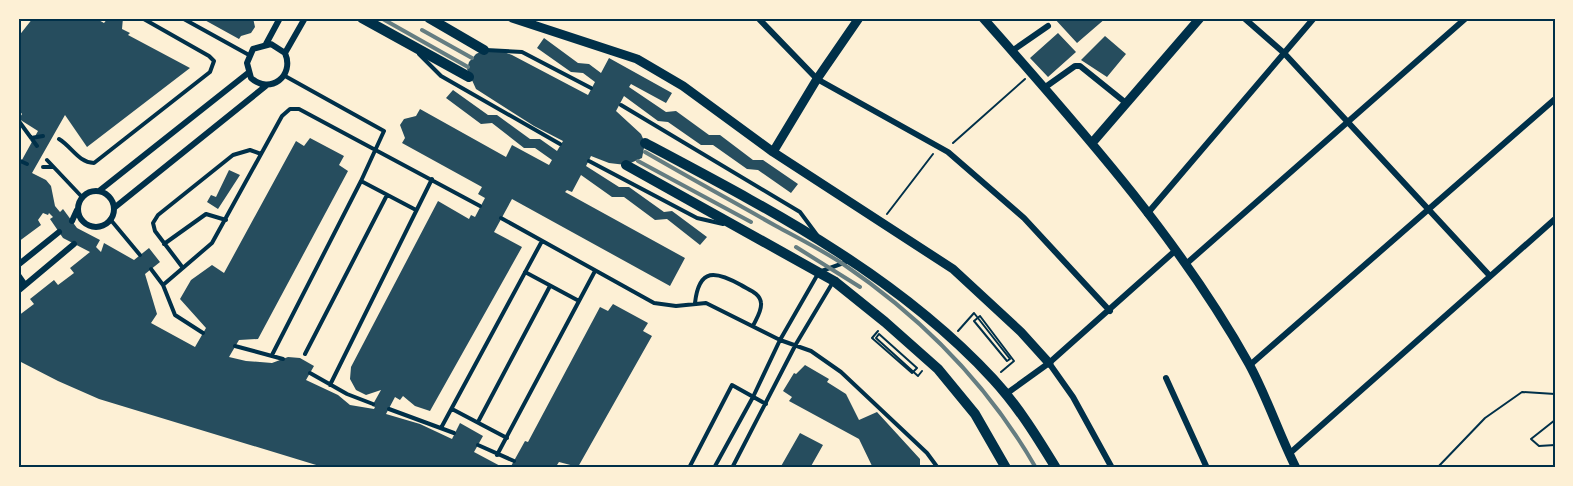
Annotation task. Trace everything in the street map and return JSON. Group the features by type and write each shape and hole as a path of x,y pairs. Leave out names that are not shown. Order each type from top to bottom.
{"main road":[{"path":"362,18 469,77"},
{"path":"429,18 484,50"},
{"path":"645,143 853,260 932,319 1006,394 1056,468"},
{"path":"627,165 834,281 938,369 975,414 1008,468"}],"street":[{"path":"266,44 280,18"},
{"path":"285,53 305,18"},
{"path":"512,18 637,59 693,93 773,152 953,269 1021,332 1049,363 1073,397 1112,468"},
{"path":"758,18 817,79 942,148 1024,218 1110,311"},
{"path":"773,152 817,79 859,18"},
{"path":"982,18 1092,143 1176,249 1250,365 1296,468"},
{"path":"1092,143 1200,18"},
{"path":"1244,18 1284,53 1490,276"},
{"path":"1147,214 1314,18"},
{"path":"1451,18 1458,25"},
{"path":"1186,264 1466,18"},
{"path":"1012,51 1048,26"},
{"path":"266,44 277,46 285,53 288,65 285,76 274,84 267,85 256,81 248,72 249,55 259,45 266,44"},
{"path":"1044,88 1075,66 1080,66 1126,102"},
{"path":"72,221 82,198 87,193 99,191 248,72"},
{"path":"78,207 84,222 92,229 110,219 114,208 267,85"},
{"path":"1250,365 1555,99"},
{"path":"99,191 109,197 114,208"},
{"path":"1289,454 1555,219"},
{"path":"18,265 59,232"},
{"path":"18,291 74,244"},
{"path":"1006,394 1049,363 1110,311 1176,249"},
{"path":"18,275 25,285"},
{"path":"1166,378 1207,468"}],"lane":[{"path":"59,139 80,159 94,163 210,72 214,61 208,56 142,18"},
{"path":"182,18 249,55"},
{"path":"410,45 441,76 560,144"},
{"path":"484,50 522,52 591,88"},
{"path":"272,355 361,181 384,130 285,76"},
{"path":"621,105 801,212 823,243"},
{"path":"163,285 212,243 282,116 290,109 299,109 375,152 432,179 480,206"},
{"path":"18,120 37,146"},
{"path":"32,138 43,136"},
{"path":"183,268 155,231 153,223 158,215 233,155 250,150 261,154"},
{"path":"18,160 27,164"},
{"path":"47,160 82,198"},
{"path":"589,161 698,218 714,223 734,225"},
{"path":"43,167 52,167"},
{"path":"330,384 432,179"},
{"path":"361,181 416,210"},
{"path":"304,354 387,195"},
{"path":"164,244 206,214 226,220"},
{"path":"501,218 654,303 676,306 694,303 716,306 780,340 796,344 841,372 927,453 938,468"},
{"path":"110,219 140,255"},
{"path":"441,428 542,241"},
{"path":"714,468 753,397 780,340 819,272 853,260"},
{"path":"151,269 163,285 175,315 203,333"},
{"path":"497,455 595,271"},
{"path":"525,272 579,301"},
{"path":"694,303 698,288 704,278 712,273 720,274 757,294 761,300 762,308 753,326"},
{"path":"732,468 796,344 834,281"},
{"path":"478,422 550,286"},
{"path":"235,346 283,359"},
{"path":"310,373 373,404"},
{"path":"689,468 732,385 766,404"},
{"path":"389,409 454,433"},
{"path":"452,409 507,438"},
{"path":"478,445 514,461"}],"path":[{"path":"880,223 942,148 1031,73"},
{"path":"974,313 1010,359 1007,361 974,321 980,316 1014,361 993,379"},
{"path":"885,322 872,338 912,374 917,368 879,334 876,338 918,376"},
{"path":"1437,468 1485,418 1522,392 1555,394"},
{"path":"1555,420 1530,439 1539,446 1555,445"}],"building":[{"path":"33,18 95,18 104,23 108,18 123,18 122,29 130,33 128,35 190,68 87,147 65,115 32,173 46,180 51,186 55,206 60,212 63,209 77,228 100,240 96,247 101,252 104,243 134,260 149,248 160,262 145,274 157,314 151,323 195,347 206,328 180,299 191,280 212,265 224,273 296,141 304,146 310,138 344,156 339,165 348,171 258,339 239,340 229,357 272,363 288,357 300,358 314,366 306,380 338,395 350,405 374,409 375,407 372,406 381,390 366,395 356,390 350,379 351,367 438,201 469,219 471,215 475,217 485,198 478,194 482,187 402,143 405,138 400,125 404,119 416,116 420,109 506,157 512,145 549,165 552,160 535,148 524,148 492,123 481,124 446,98 453,90 488,115 497,115 530,139 540,139 557,151 563,141 534,126 476,89 467,69 469,62 476,54 484,50 498,50 512,55 588,95 595,82 583,73 571,72 537,48 544,38 578,63 589,64 601,73 609,58 672,93 666,103 631,84 629,87 666,112 676,111 709,135 720,135 753,160 763,160 798,184 791,193 758,170 747,169 713,145 701,145 668,122 658,121 624,96 616,111 641,134 645,143 642,158 626,165 609,163 591,156 586,166 619,187 629,187 664,212 672,211 707,237 700,245 667,219 655,220 624,197 612,197 581,175 572,192 567,190 565,192 685,258 670,286 512,199 494,232 522,247 430,411 415,406 403,396 400,400 395,397 386,414 420,424 452,439 460,423 483,436 474,452 504,468 326,468 99,399 21,362 18,357 18,316 34,304 30,299 54,280 58,285 74,273 70,268 90,252 63,238 50,219 53,217 49,213 48,215 43,213 38,220 41,225 18,242 18,167 38,131 19,119 22,114 18,109 18,37"},
{"path":"201,18 253,18 255,27 251,33 239,39"},
{"path":"1054,18 1106,18 1077,43"},
{"path":"1058,33 1076,52 1048,77 1030,58"},
{"path":"1105,36 1126,54 1107,77 1081,60"},
{"path":"229,170 240,175 218,209 207,202 211,195 216,197"},
{"path":"613,304 648,323 643,331 652,336 578,467 559,462 555,468 510,468 525,441 528,442 600,307 608,311"},
{"path":"805,365 829,379 827,382 846,394 859,420 877,412 920,459 920,468 873,468 859,439 789,401 792,397 783,391 794,373 796,374"},
{"path":"800,433 823,445 810,468 780,468"}],"railway":[{"path":"381,18 468,67"},
{"path":"422,30 472,58"},
{"path":"645,152 835,259 872,285 926,330 975,381 997,409 1036,468"},
{"path":"638,161 751,222"},
{"path":"796,247 860,287"}]}
